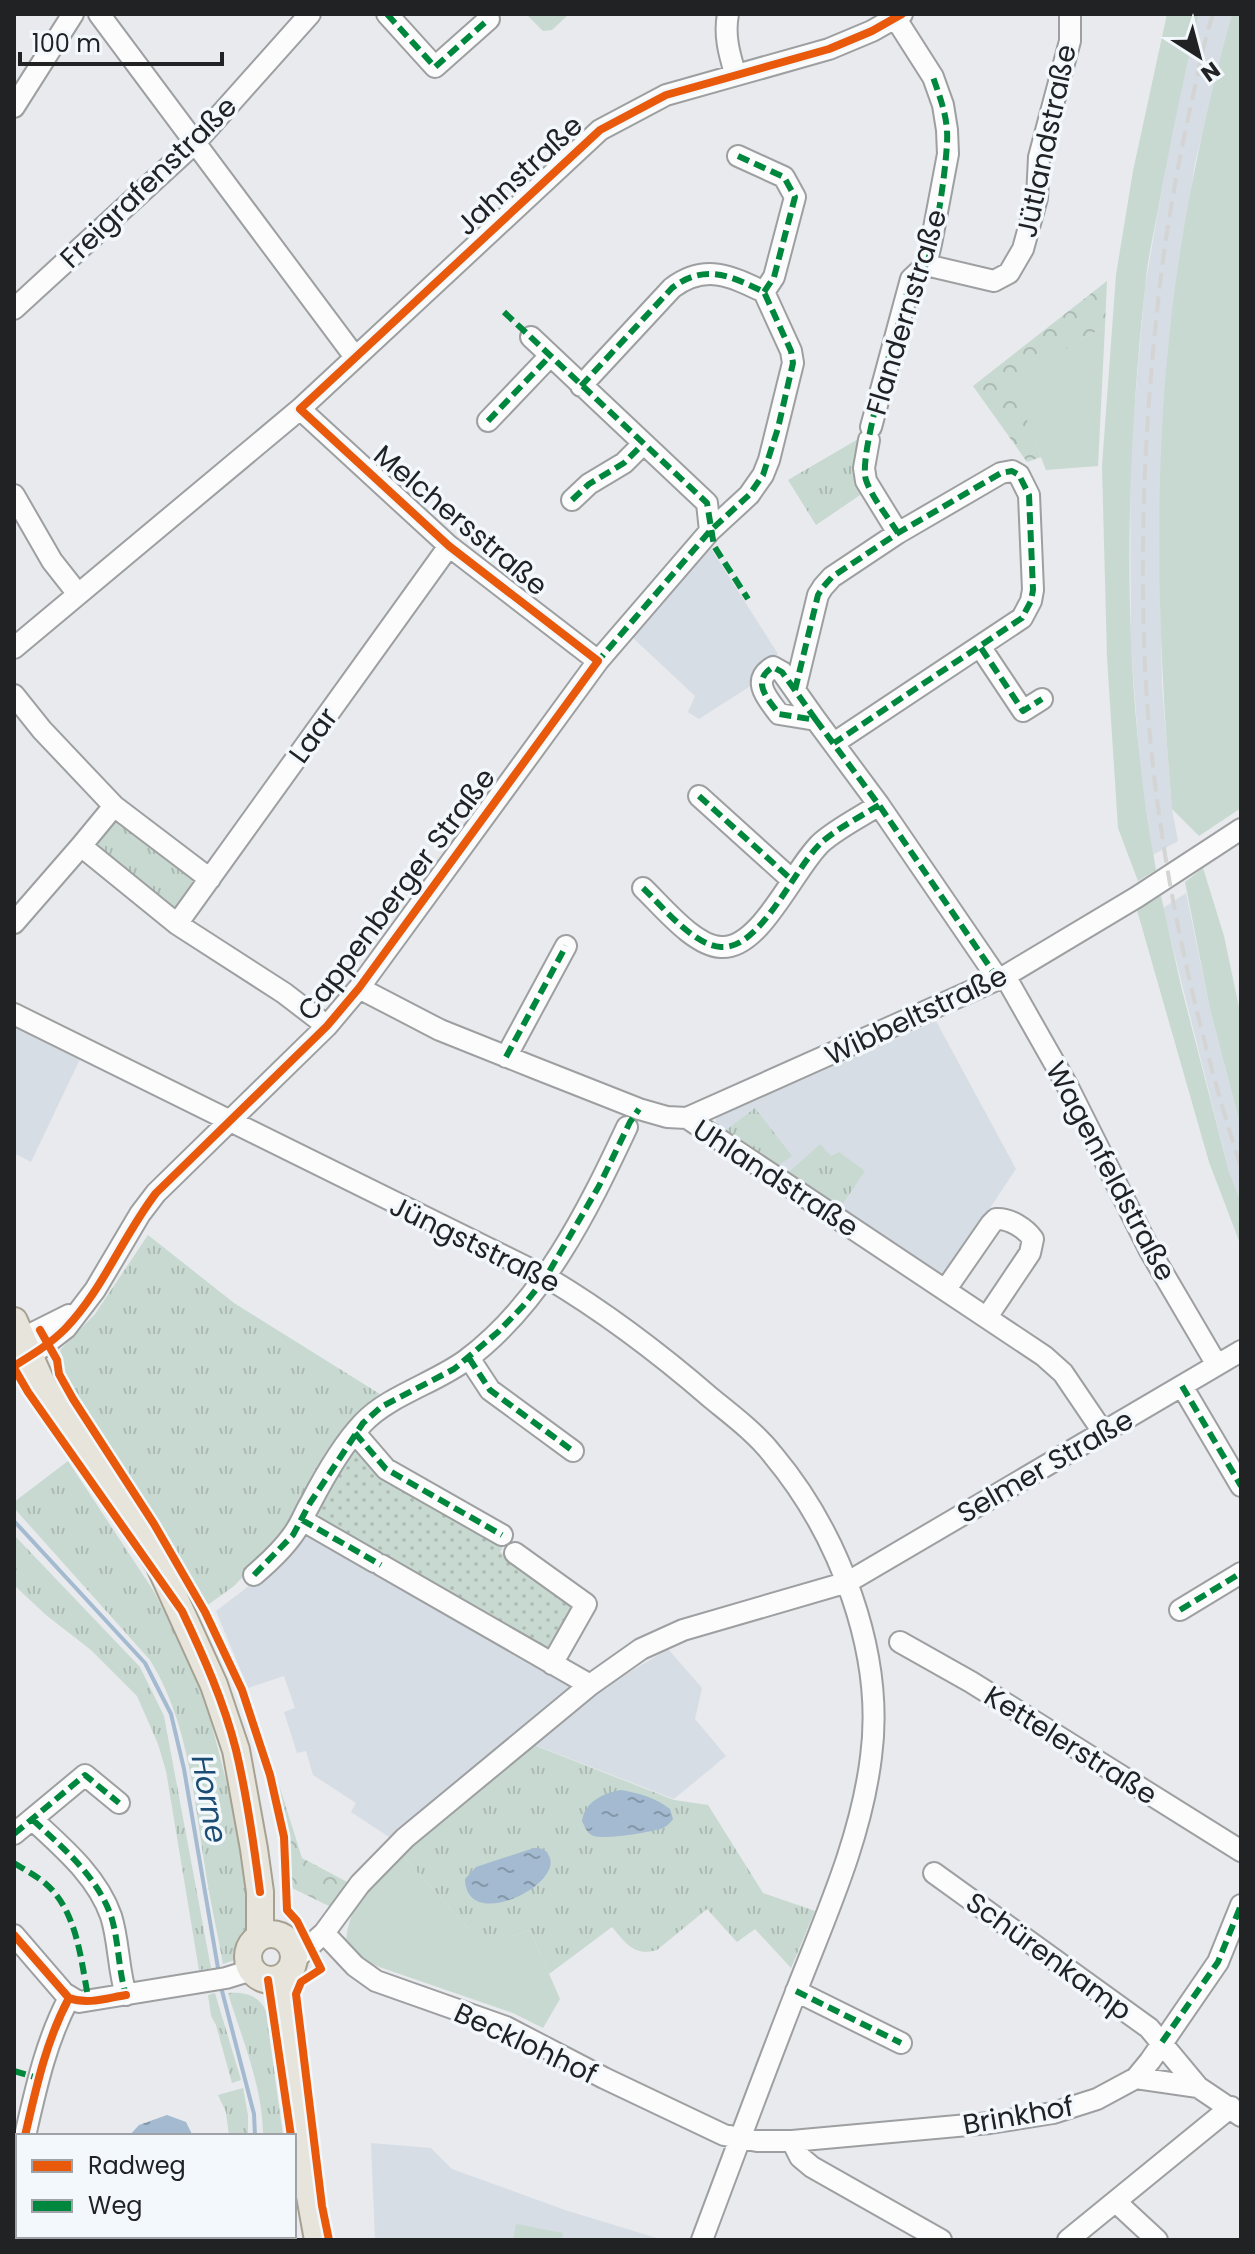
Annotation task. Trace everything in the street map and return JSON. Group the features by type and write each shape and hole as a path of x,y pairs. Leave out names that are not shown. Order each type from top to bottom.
{"main road":[{"path":"18,1349 159,1564 214,1685 236,1750 274,1958 318,2240"},
{"path":"274,1958 291,2134"},
{"path":"296,2174 304,2240"}],"street":[{"path":"14,107 73,14"},
{"path":"99,14 355,357"},
{"name":"Freigrafenstraße","path":"14,309 195,143 310,14"},
{"path":"387,14 435,67 489,19"},
{"path":"728,14 725,27 727,44 735,73"},
{"name":"Jütlandstraße","path":"926,265 994,281 1009,273 1023,249 1037,198 1039,157 1070,41 1070,14"},
{"name":"Jahnstraße","path":"14,648 300,409 600,130 653,100 735,73 829,49 899,16"},
{"name":"Flandernstraße","path":"898,533 866,481 864,468 911,279 926,265 948,154 943,105 933,77 899,16"},
{"path":"581,386 672,288 684,279 699,275 730,275 764,292 774,277 795,197 784,177 738,156"},
{"name":"Cappenberger Straße","path":"18,1349 66,1328 95,1290 148,1204 327,1026 359,988 598,661 710,531 749,495 763,475 793,363 791,351 764,292"},
{"path":"531,337 642,445 707,503 710,531"},
{"path":"488,421 549,357"},
{"name":"Melchersstraße","path":"300,409 449,546 598,661"},
{"path":"572,500 589,484 624,463 642,445"},
{"path":"795,690 818,595 832,577 898,533 1001,473 1012,471 1019,475 1029,495 1033,579 1031,601 1022,618 834,743"},
{"path":"14,495 52,561 78,594"},
{"name":"Laar","path":"177,924 449,546"},
{"path":"981,648 1023,711 1042,699"},
{"path":"795,690 778,668 773,667 762,676 762,690 779,714 816,720"},
{"name":"Wagenfeldstraße","path":"795,690 1002,978 1068,1087 1150,1251 1217,1365"},
{"path":"14,695 42,730 114,806 210,879"},
{"path":"699,796 792,880"},
{"path":"643,888 696,938 721,947 738,943 765,919 821,842 879,805"},
{"path":"14,923 114,806"},
{"name":"Wibbeltstraße","path":"687,1118 1002,978 1137,897 1241,829"},
{"path":"81,846 177,924 284,993 327,1026"},
{"path":"506,1057 566,946"},
{"name":"Uhlandstraße","path":"359,988 440,1030 506,1057 639,1109 667,1117 687,1118 1044,1356 1063,1373 1103,1432"},
{"name":"Jüngststraße","path":"14,1014 546,1277 628,1330 745,1426 773,1454 834,1552 848,1582 868,1657 873,1713 871,1757 855,1836 702,2240"},
{"path":"254,1575 278,1552 302,1520 355,1433 381,1407 430,1383 469,1358 498,1332 546,1277 599,1186 627,1127"},
{"path":"946,1289 996,1219 1009,1221 1029,1233 1033,1239 1030,1253 987,1317"},
{"name":"Selmer Straße","path":"848,1582 1241,1351"},
{"path":"469,1358 490,1390 573,1451"},
{"path":"1182,1386 1241,1486"},
{"path":"355,1433 386,1469 502,1535"},
{"path":"302,1520 590,1685"},
{"path":"515,1553 586,1604 552,1664"},
{"path":"1180,1610 1241,1573"},
{"path":"14,1935 69,1998 89,2002 226,1978 274,1958 321,1936 360,1884 394,1849 590,1685 641,1649 683,1630 848,1582"},
{"name":"Kettelerstraße","path":"900,1642 971,1682 1241,1851"},
{"path":"14,1834 85,1775 119,1803"},
{"path":"33,1820 68,1853 95,1885 111,1916 126,1995"},
{"name":"Schürenkamp","path":"934,1873 1149,2028 1162,2042"},
{"name":"Brinkhof","path":"739,2139 792,2141 901,2133 1053,2113 1097,2099 1136,2078 1218,1962 1241,1905"},
{"name":"Becklohhof","path":"321,1936 376,1981 506,2027 604,2078 724,2135 739,2139"},
{"path":"796,1991 901,2043"},
{"path":"26,2134 47,2050 69,1998"},
{"path":"1068,2240 1236,2112 1198,2087 1162,2042"},
{"path":"1136,2078 1198,2087"},
{"path":"792,2141 800,2157 812,2167 941,2240"},
{"path":"1116,2202 1157,2240"}],"shaded area":[{"path":"1199,14 1232,14 1195,163 1168,348 1159,529 1162,685 1172,809 1178,841 1153,855 1140,766 1131,645 1130,458 1145,286 1175,114"},
{"path":"710,547 778,654 756,670 752,685 699,719 688,712 695,696 632,637"},
{"path":"1186,893 1210,1009 1241,1128 1241,1202 1229,1172 1163,908"},
{"path":"936,1021 1016,1169 943,1278 716,1127 716,1118"},
{"path":"14,1025 81,1057 31,1162 14,1153"},
{"path":"306,1530 578,1687 405,1833 389,1837 351,1812 356,1803 313,1775 306,1751 297,1753 284,1712 295,1708 284,1676 248,1688 216,1611 266,1573"},
{"path":"668,1649 702,1688 695,1719 726,1756 674,1799 532,1744 610,1684"},
{"path":"371,2143 431,2148 452,2169 565,2210 663,2240 375,2240"}],"green space":[{"path":"526,14 569,14 552,30 543,31"},
{"path":"1167,14 1199,14 1150,249 1138,361 1130,507 1132,653 1137,726 1156,870 1138,881 1118,828 1107,657 1102,466 1116,275 1133,171"},
{"path":"1232,14 1241,14 1241,808 1199,836 1172,809 1161,636 1160,463 1178,263 1201,138"},
{"path":"1107,281 1105,326 1012,380 1041,457 1027,462 973,386"},
{"path":"1105,326 1098,466 1046,470 1011,380"},
{"path":"860,438 866,491 816,525 788,480"},
{"path":"115,815 201,880 176,914 90,846"},
{"path":"1203,868 1224,936 1241,1017 1241,1128 1210,1009 1185,882"},
{"path":"1161,896 1229,1172 1241,1202 1241,1246 1209,1162 1137,910"},
{"path":"755,1108 792,1156 776,1167 725,1131"},
{"path":"820,1144 831,1156 839,1152 865,1171 840,1208 788,1173"},
{"path":"148,1235 234,1303 383,1396 339,1440 285,1529 269,1549 234,1586 205,1607 149,1508 97,1438 61,1381 64,1362 60,1350 95,1314"},
{"path":"356,1441 504,1544 500,1552 570,1599 575,1614 552,1664 302,1520"},
{"path":"68,1461 153,1590 195,1669 207,1706 243,1847 252,1934 237,1959 223,1964 187,1758 163,1684 150,1660 14,1508 14,1502"},
{"path":"14,1535 140,1667 164,1716 211,1968 199,1970 166,1771 137,1696 91,1650 14,1585"},
{"path":"531,1744 674,1800 708,1805 763,1893 815,1911 791,1968 755,1929 737,1942 707,1909 657,1950 649,1952 631,1947 612,1927 549,1974 530,1930 510,1937 490,1937 468,1928 400,1853"},
{"path":"275,1772 302,1858 349,1883 329,1906 292,1888 288,1837"},
{"path":"400,1853 468,1928 510,1937 530,1930 560,1999 543,2028 513,2013 362,1961 346,1943 357,1904"},
{"path":"215,1993 241,2080 232,2083 211,2016 208,1995"},
{"path":"228,1993 251,1996 260,2001 266,2011 283,2134 263,2134 260,2099"},
{"path":"243,2088 248,2134 229,2134 226,2112 218,2095"},
{"path":"516,2224 563,2233 562,2240 513,2240"}],"water":[{"path":"621,1790 659,1802 670,1809 673,1819 663,1828 639,1833 608,1837 590,1834 582,1821 587,1808 602,1796"},
{"path":"534,1848 547,1852 550,1868 529,1890 513,1899 496,1903 481,1902 470,1895 465,1879 476,1867"},
{"path":"167,2115 186,2122 192,2134 131,2134 139,2125"}],"waterway":[{"name":"Horne","path":"14,1521 145,1663 171,1714 184,1769 219,1974"},
{"name":"Horne","path":"221,1987 254,2114 255,2134"}],"railway":[{"path":"1213,14 1181,152 1159,294 1146,451 1143,537 1145,666 1156,794 1177,920 1206,1046 1241,1168"}],"marked path":[{"path":"387,14 435,67 489,19"},
{"path":"898,533 869,487 865,466 874,414 911,279 925,266 937,222 947,131 933,77"},
{"path":"738,156 784,177 795,197 774,277 764,292"},
{"path":"581,386 672,288 684,280 707,274 729,277 764,292 791,351 793,363 763,475 749,495 710,531 598,661"},
{"path":"504,312 707,503 714,546 748,599"},
{"path":"488,421 549,357"},
{"path":"572,500 589,484 624,463 642,445"},
{"path":"795,690 818,595 832,577 898,533 1001,473 1012,471 1019,475 1029,495 1033,590 1022,618 834,743"},
{"path":"981,648 1023,711 1042,699"},
{"path":"816,720 782,672 773,667 766,672 763,690 779,714 816,720 879,805 998,979"},
{"path":"699,796 792,880"},
{"path":"643,888 700,940 721,947 736,944 763,921 822,842 879,805"},
{"path":"506,1057 566,946"},
{"path":"254,1575 293,1535 310,1503 363,1423 381,1407 454,1369 523,1306 546,1277 639,1109"},
{"path":"469,1358 490,1390 573,1451"},
{"path":"1182,1386 1241,1486"},
{"path":"355,1433 386,1469 502,1535"},
{"path":"302,1520 381,1565"},
{"path":"1180,1610 1241,1573"},
{"path":"14,1834 85,1775 119,1803"},
{"path":"33,1820 78,1863 105,1901 114,1926 126,1995"},
{"path":"14,1863 46,1884 65,1909 76,1938 89,2002"},
{"path":"1162,2042 1218,1962 1241,1905"},
{"path":"796,1991 901,2043"},
{"path":"14,2071 38,2078"}],"cycle path":[{"path":"14,1366 65,1329 90,1298 156,1193 327,1026 359,988 598,661 449,546 300,409 600,130 666,95 829,49 902,14"},
{"path":"40,1330 73,1399 154,1524 205,1612 242,1690 270,1775 284,1837 287,1910 297,1921 321,1969 301,1982 296,1994 322,2206 329,2240"},
{"path":"14,1368 182,1611 190,1628 219,1697 236,1750 260,1892"},
{"path":"14,1935 69,1998 90,2001 126,1995"},
{"path":"268,1980 291,2134"},
{"path":"25,2134 48,2048 69,1998"}]}
